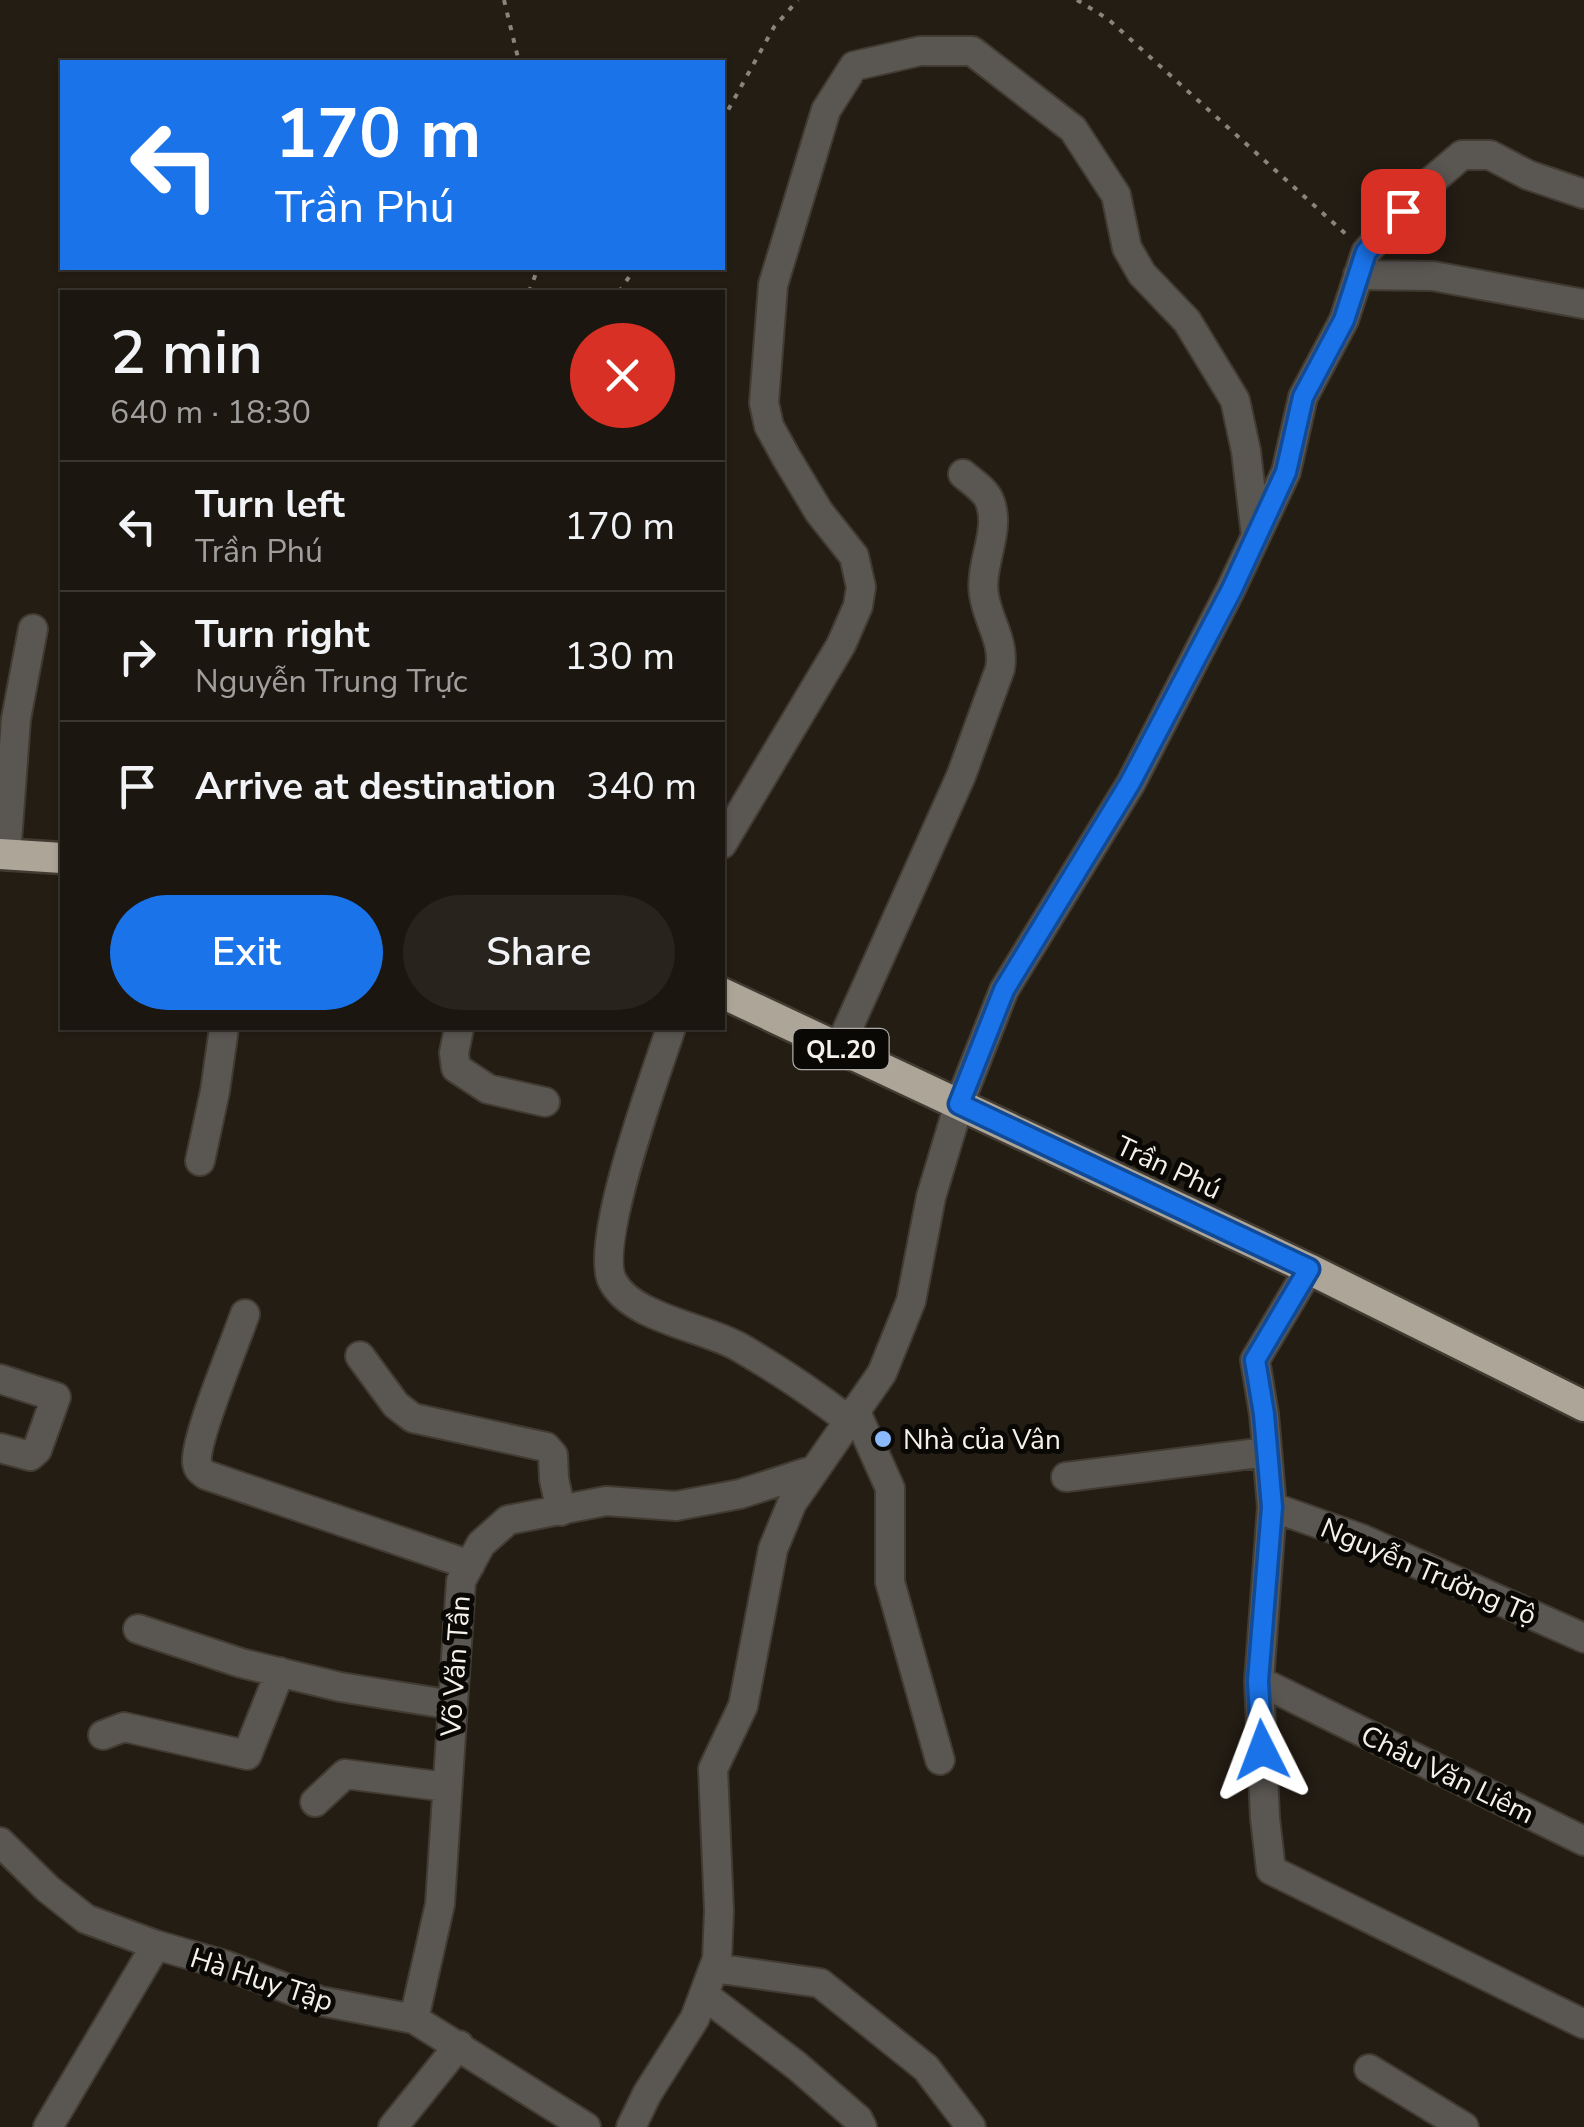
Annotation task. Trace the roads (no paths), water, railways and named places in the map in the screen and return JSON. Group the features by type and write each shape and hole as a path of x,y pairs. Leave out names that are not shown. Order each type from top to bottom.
{"highway":[{"path":"3,854 60,858"},
{"name":"Trần Phú","path":"725,994 1309,1269 1584,1406"}],"street":[{"path":"725,839 841,645 858,606 861,587 854,556 819,512 786,457 769,426 764,403 773,285 826,110 854,66 920,52 972,50 1073,129 1116,195 1127,248 1142,274 1187,321 1235,400 1246,451 1256,537"},
{"path":"631,2127 695,2018 714,1968 719,1910 713,1769 743,1706 773,1549 792,1503 882,1373 911,1301 931,1198 959,1104 1004,990 1130,783 1256,537 1286,472 1303,397 1344,320 1362,264 1422,190 1462,156 1490,155 1528,175 1584,194"},
{"path":"1362,264 1584,304"},
{"path":"839,1048 961,776 1000,670 1003,651 983,593 993,522 990,502 963,474"},
{"path":"3,854 16,719 33,629"},
{"path":"200,1161 216,1091 224,1030"},
{"path":"460,1030 454,1053 456,1068 488,1089 545,1102"},
{"path":"671,1030 634,1143 613,1226 606,1262 614,1284 639,1307 734,1344 851,1415 890,1488 890,1582 940,1760"},
{"path":"1309,1269 1255,1360 1272,1507 1258,1681 1265,1818 1272,1870 1584,2024"},
{"path":"246,1314 209,1414 196,1461 200,1470 470,1565"},
{"path":"360,1356 396,1405 413,1418 546,1446 554,1455 561,1511"},
{"path":"0,1378 56,1397 38,1450 30,1456 0,1448"},
{"path":"1066,1477 1267,1452"},
{"name":"Võ Văn Tần","path":"414,2018 440,1904 461,1581 481,1544 508,1520 606,1502 676,1506 740,1494 814,1470"},
{"name":"Nguyễn Trường Tộ","path":"1272,1507 1362,1539 1584,1638"},
{"path":"138,1629 340,1687 453,1705"},
{"path":"103,1736 124,1726 247,1754 280,1672"},
{"name":"Châu Văn Liêm","path":"1258,1681 1584,1841"},
{"path":"315,1802 345,1774 446,1787"},
{"name":"Hà Huy Tập","path":"0,1842 86,1919 320,2001 414,2018 586,2127"},
{"path":"48,2127 156,1945"},
{"path":"714,1968 820,1983 926,2068 970,2127"},
{"path":"704,1995 798,2066 858,2119 862,2127"},
{"path":"393,2127 459,2045"},
{"path":"1370,2069 1464,2127"}],"place":[{"name":"Nhà của Vân","path":"883,1439"}]}
